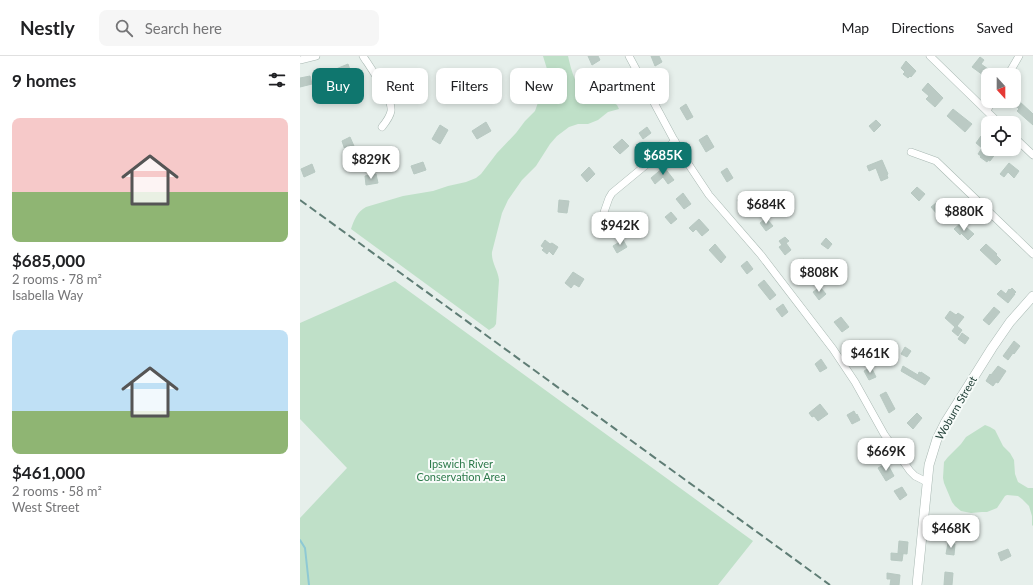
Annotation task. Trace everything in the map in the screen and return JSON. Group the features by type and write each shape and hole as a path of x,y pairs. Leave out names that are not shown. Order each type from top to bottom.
{"street":[{"path":"300,60 316,56"},
{"path":"363,56 386,93 391,106 391,113 382,127"},
{"path":"629,56 691,169 709,195 761,255 844,365 857,385 884,434 910,471 915,476 927,482"},
{"path":"930,56 993,116"},
{"path":"1012,68 1019,56"},
{"path":"603,215 612,193 675,141"},
{"path":"1021,144 1033,155"},
{"path":"911,152 936,161 1033,254"},
{"name":"Woburn Street","path":"917,585 927,482 932,452 945,423 999,338 1010,322 1033,296"}],"green space":[{"path":"543,56 568,56 575,79 575,104 616,104 619,109 608,112 598,120 588,124 578,124 569,127 557,136 536,166 522,180 508,200 502,213 492,252 499,280 496,324 489,330 351,229 358,214 366,207 403,196 433,191 476,178 535,111 537,104 567,104 567,68 547,68"},
{"name":"Ipswich River Conservation Area","path":"395,281 753,541 718,585 300,585 300,518 347,468 300,419 300,323"},
{"path":"985,425 995,430 1003,446 1010,453 1014,460 1015,474 1018,482 1028,488 1033,488 1033,526 1029,506 1018,496 1005,496 997,508 987,512 971,513 961,511 952,502 943,478 944,462 966,437"}],"building":[{"path":"588,56 598,56 600,60 592,65"},
{"path":"651,56 659,56 662,62 655,66"},
{"path":"980,57 984,60 981,64 987,68 981,68 981,74 972,67"},
{"path":"906,61 916,71 911,77 910,76 908,78 903,74 905,72 901,68"},
{"path":"348,64 349,68 338,68"},
{"path":"310,76 312,84 300,87 300,78"},
{"path":"928,83 943,98 935,107 926,99 929,96 922,90"},
{"path":"1021,103 1033,114 1033,125 1017,111 1019,109 1018,108 1021,108"},
{"path":"686,104 693,117 687,120 680,108"},
{"path":"953,109 972,124 965,132 947,116"},
{"path":"876,120 881,125 874,132 869,126"},
{"path":"486,122 491,131 477,139 472,131"},
{"path":"440,125 448,130 440,144 432,139"},
{"path":"647,127 651,133 643,139 639,133"},
{"path":"707,135 714,147 706,152 699,140"},
{"path":"981,136 981,147 976,143"},
{"path":"350,137 357,153 350,156 347,149 345,150 342,141"},
{"path":"622,139 629,146 620,154 613,147"},
{"path":"994,156 990,161 988,160 987,162 980,157"},
{"path":"882,160 888,174 888,178 881,181 876,168 869,171 867,166"},
{"path":"423,162 426,170 414,174 411,166"},
{"path":"1009,163 1019,171 1014,178 1008,172 1004,177 1000,174"},
{"path":"312,164 315,172 304,177 301,169"},
{"path":"589,167 595,174 587,182 581,175"},
{"path":"664,167 674,180 668,184 663,177 655,184 651,178"},
{"path":"727,168 733,178 727,182 721,172"},
{"path":"376,174 378,183 366,185 365,176"},
{"path":"917,187 925,194 919,201 911,193"},
{"path":"683,193 691,204 684,209 676,199"},
{"path":"744,195 748,200 755,195 758,200 745,210 737,200"},
{"path":"559,200 569,201 567,213 558,212"},
{"path":"936,203 943,210 938,215 931,207"},
{"path":"671,212 677,219 671,224 665,217"},
{"path":"766,218 773,226 766,231 760,223"},
{"path":"699,219 709,230 702,236 696,229 693,232 689,228"},
{"path":"960,224 974,234 968,240 954,229"},
{"path":"785,237 789,241 786,243 791,250 785,255 779,247 782,245 779,241"},
{"path":"826,238 832,244 828,249 821,244"},
{"path":"545,240 558,247 553,255 549,251 547,254 542,250 544,248 541,246"},
{"path":"623,240 627,247 617,253 613,246"},
{"path":"715,244 726,257 721,263 709,250"},
{"path":"986,244 1001,260 996,265 980,250"},
{"path":"804,259 812,272 804,280 798,272 803,268 799,263"},
{"path":"747,261 753,269 747,274 741,266"},
{"path":"573,272 584,279 579,287 574,284 571,288 565,283"},
{"path":"764,280 776,295 770,300 758,285"},
{"path":"820,287 826,294 819,300 813,292"},
{"path":"1012,288 1016,292 1008,303 997,294 1001,290 1006,294 1009,289 1010,290"},
{"path":"783,304 788,312 782,317 776,309"},
{"path":"994,307 1000,312 989,325 983,320"},
{"path":"950,311 956,315 958,313 964,317 957,326 962,330 958,336 952,331 955,327 945,318"},
{"path":"841,317 849,327 842,332 834,322"},
{"path":"962,333 969,338 965,344 958,339"},
{"path":"860,340 866,348 859,353 854,345"},
{"path":"1014,341 1020,346 1008,360 1003,356"},
{"path":"905,347 911,351 907,357 901,354"},
{"path":"821,359 827,368 820,372 815,364"},
{"path":"903,366 918,375 919,372 921,372 930,378 925,385 901,371"},
{"path":"998,366 1006,371 998,383 996,382 993,386 986,381 990,374 991,375"},
{"path":"871,367 876,377 869,380 864,371"},
{"path":"886,392 895,409 889,413 880,395"},
{"path":"820,404 828,414 818,421 809,413"},
{"path":"854,411 860,420 852,424 847,415"},
{"path":"917,413 922,418 913,429 907,423"},
{"path":"871,439 876,447 870,451 865,443"},
{"path":"887,463 894,476 886,481 878,468"},
{"path":"902,487 907,495 900,500 894,491"},
{"path":"899,541 908,542 907,554 898,553"},
{"path":"948,543 955,544 954,555 946,554"},
{"path":"1008,549 1011,556 1001,561 998,553"},
{"path":"891,553 903,554 902,561 891,560"},
{"path":"945,572 953,573 952,585 944,585"},
{"path":"887,573 900,575 899,585 890,585 891,579 887,579"}],"waterway":[{"path":"300,540 305,548 309,585"}],"railway":[{"path":"300,200 830,585"}]}
